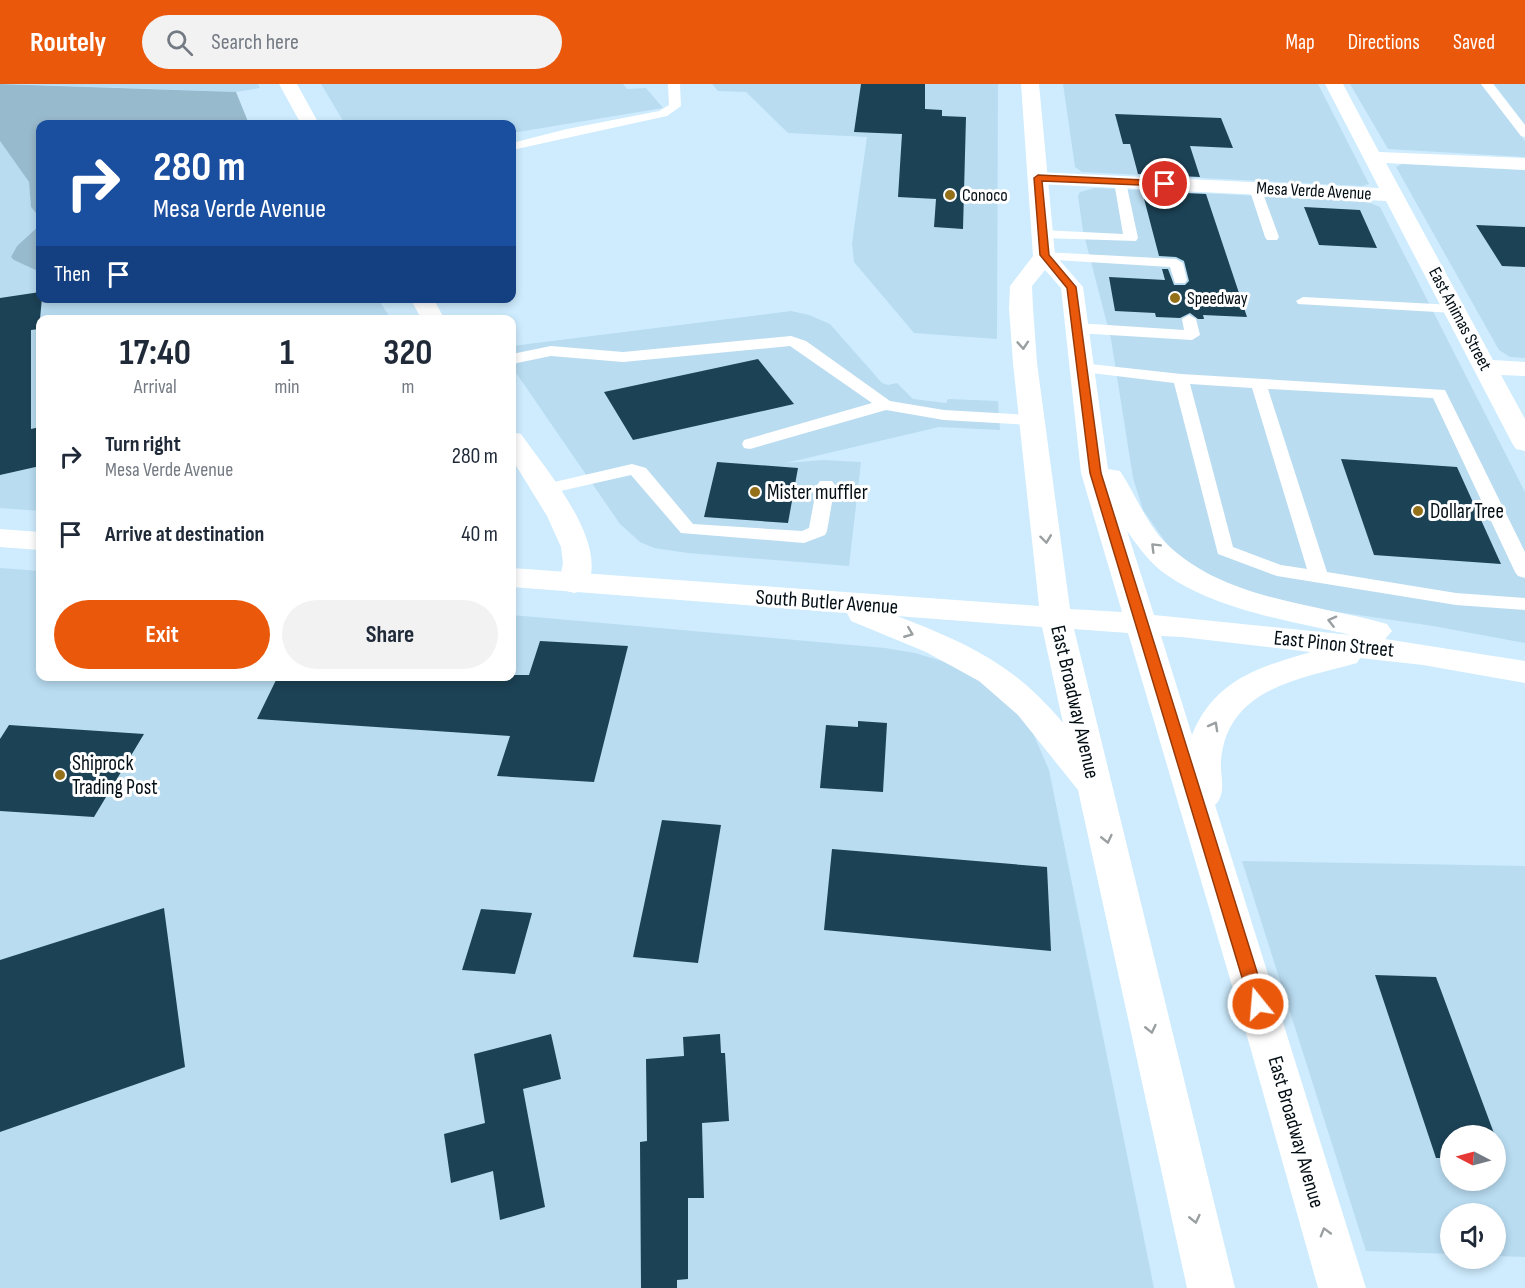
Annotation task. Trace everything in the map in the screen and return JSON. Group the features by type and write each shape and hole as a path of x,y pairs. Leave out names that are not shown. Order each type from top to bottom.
{"main road":[{"path":"288,84 308,120"},
{"path":"1030,84 1043,245"},
{"path":"1334,84 1373,157"},
{"name":"Mesa Verde Avenue","path":"1373,157 1525,164"},
{"name":"Mesa Verde Avenue","path":"1373,157 1394,195"},
{"name":"Mesa Verde Avenue","path":"1038,178 1394,195"},
{"name":"East Animas Street","path":"1394,195 1525,442"},
{"name":"East Broadway Avenue","path":"1211,1288 1056,618 1031,420 1021,286 1043,245 1072,287 1095,473 1342,1288"},
{"path":"1485,367 1525,369"},
{"path":"1090,442 1152,546 1181,570 1204,583 1245,600 1372,630 1518,671"},
{"path":"516,446 568,527 578,561 573,583"},
{"path":"0,538 36,541"},
{"name":"South Butler Avenue","path":"516,578 1142,624"},
{"path":"835,603 936,645 986,669 1028,705 1094,787"},
{"name":"East Pinon Street","path":"1142,624 1423,654 1518,671"},
{"path":"1209,844 1203,760 1209,733 1224,709 1241,691 1266,676 1295,665 1374,648"}],"lane":[{"path":"516,146 663,114 675,106 674,84"},
{"path":"1487,84 1525,133"},
{"path":"1043,245 1131,238 1120,182"},
{"path":"1255,188 1272,237"},
{"path":"1043,245 1176,263 1180,280"},
{"path":"1303,301 1455,309"},
{"path":"1077,328 1192,334 1189,319"},
{"path":"516,358 545,351 623,357 790,341 801,344 885,405"},
{"path":"1081,368 1181,379 1439,393 1525,572"},
{"path":"1181,379 1225,550 1277,570 1456,599 1525,604"},
{"path":"1259,384 1319,577"},
{"path":"750,444 885,405 944,415 1031,420"},
{"path":"543,489 632,469 640,472 688,529 804,537 818,531 826,484"}],"shaded area":[{"path":"0,84 236,92 247,120 36,120 36,213 31,207 29,182 0,141"},
{"path":"17,84 258,84 260,88 236,92"},
{"path":"321,84 623,84 627,89 646,88 663,108 516,132 516,120 343,120"},
{"path":"712,84 998,84 997,339 914,333 854,262 852,243 867,137 788,133 746,92 718,91"},
{"path":"1063,84 1318,84 1369,184 1362,186 1082,172 1075,167"},
{"path":"1350,84 1481,84 1525,141 1525,157 1388,149"},
{"path":"1494,84 1525,84 1525,125"},
{"path":"0,141 29,182 31,207 36,213 36,231 17,246 11,257 36,270 36,303 381,303 388,315 36,315 36,511 0,508"},
{"path":"1402,164 1525,170 1525,358 1510,357 1499,350 1396,167"},
{"path":"1095,188 1365,201 1380,207 1525,492 1525,643 1433,626 1304,607 1225,584 1183,559 1169,547 1143,510 1133,478 1111,339 1083,231 1078,196 1080,192"},
{"path":"36,229 36,270 11,257 17,246"},
{"path":"791,311 809,315 830,324 882,383 888,385 897,383 913,399 946,403 948,399 998,401 1000,430 939,427 786,463 823,460 861,462 849,566 688,553 654,548 640,542 620,524 516,373 516,345"},
{"path":"0,568 36,571 36,681 516,681 516,615 885,648 915,653 948,663 1001,694 1033,733 1049,770 1154,1288 0,1288"},
{"path":"1242,861 1525,866 1525,1257 1506,1256 1506,1203 1440,1203 1440,1254 1366,1251"}],"building":[{"path":"861,84 925,84 925,109 942,110 942,116 966,117 963,229 934,227 936,199 898,197 902,134 854,132"},
{"path":"1115,114 1221,118 1233,148 1190,146 1200,177 1138,174 1130,144 1123,144"},
{"path":"1142,191 1206,194 1247,317 1203,315 1204,319 1198,319 1190,313 1180,318 1156,317 1155,313 1115,311 1109,277 1165,280 1162,269 1168,269 1174,285 1185,285 1189,281 1184,261 1176,257 1159,256"},
{"path":"1304,207 1360,210 1377,248 1319,245"},
{"path":"1476,225 1525,227 1525,267 1502,266"},
{"path":"36,293 36,303 42,303 40,315 36,315 36,329 31,330 31,429 36,428 36,467 0,475 0,298"},
{"path":"758,359 794,404 633,440 604,392"},
{"name":"Dollar Tree","path":"1341,459 1457,467 1501,564 1374,555"},
{"path":"717,462 798,468 788,523 704,517"},
{"path":"540,641 628,646 594,782 497,776 510,736 257,719 276,681 516,681 516,675 529,675"},
{"path":"858,721 887,723 883,792 820,788 826,725 858,727"},
{"name":"Shiprock Trading Post","path":"9,725 144,734 94,817 0,811 0,739"},
{"path":"662,820 721,825 698,963 633,957"},
{"path":"832,849 1047,867 1051,951 824,930"},
{"path":"164,908 185,1067 0,1132 0,960"},
{"path":"481,909 532,913 515,974 462,970"},
{"path":"1375,975 1436,977 1491,1125 1440,1125 1440,1158 1436,1158"},
{"path":"551,1034 561,1079 523,1089 545,1207 500,1220 493,1171 451,1183 444,1134 485,1123 474,1054"},
{"path":"720,1034 721,1053 725,1053 729,1121 702,1123 704,1198 688,1198 688,1279 677,1280 677,1288 641,1288 640,1142 647,1141 646,1059 684,1056 683,1037"}],"place":[{"name":"Conoco","path":"950,195"},
{"name":"Speedway","path":"1175,298"},
{"name":"Mister muffler","path":"755,492"},
{"name":"Dollar Tree","path":"1418,511"},
{"name":"Shiprock Trading Post","path":"60,775"}],"route":[{"path":"1165,184 1038,178 1044,255 1072,287 1095,473 1258,1004"}]}
